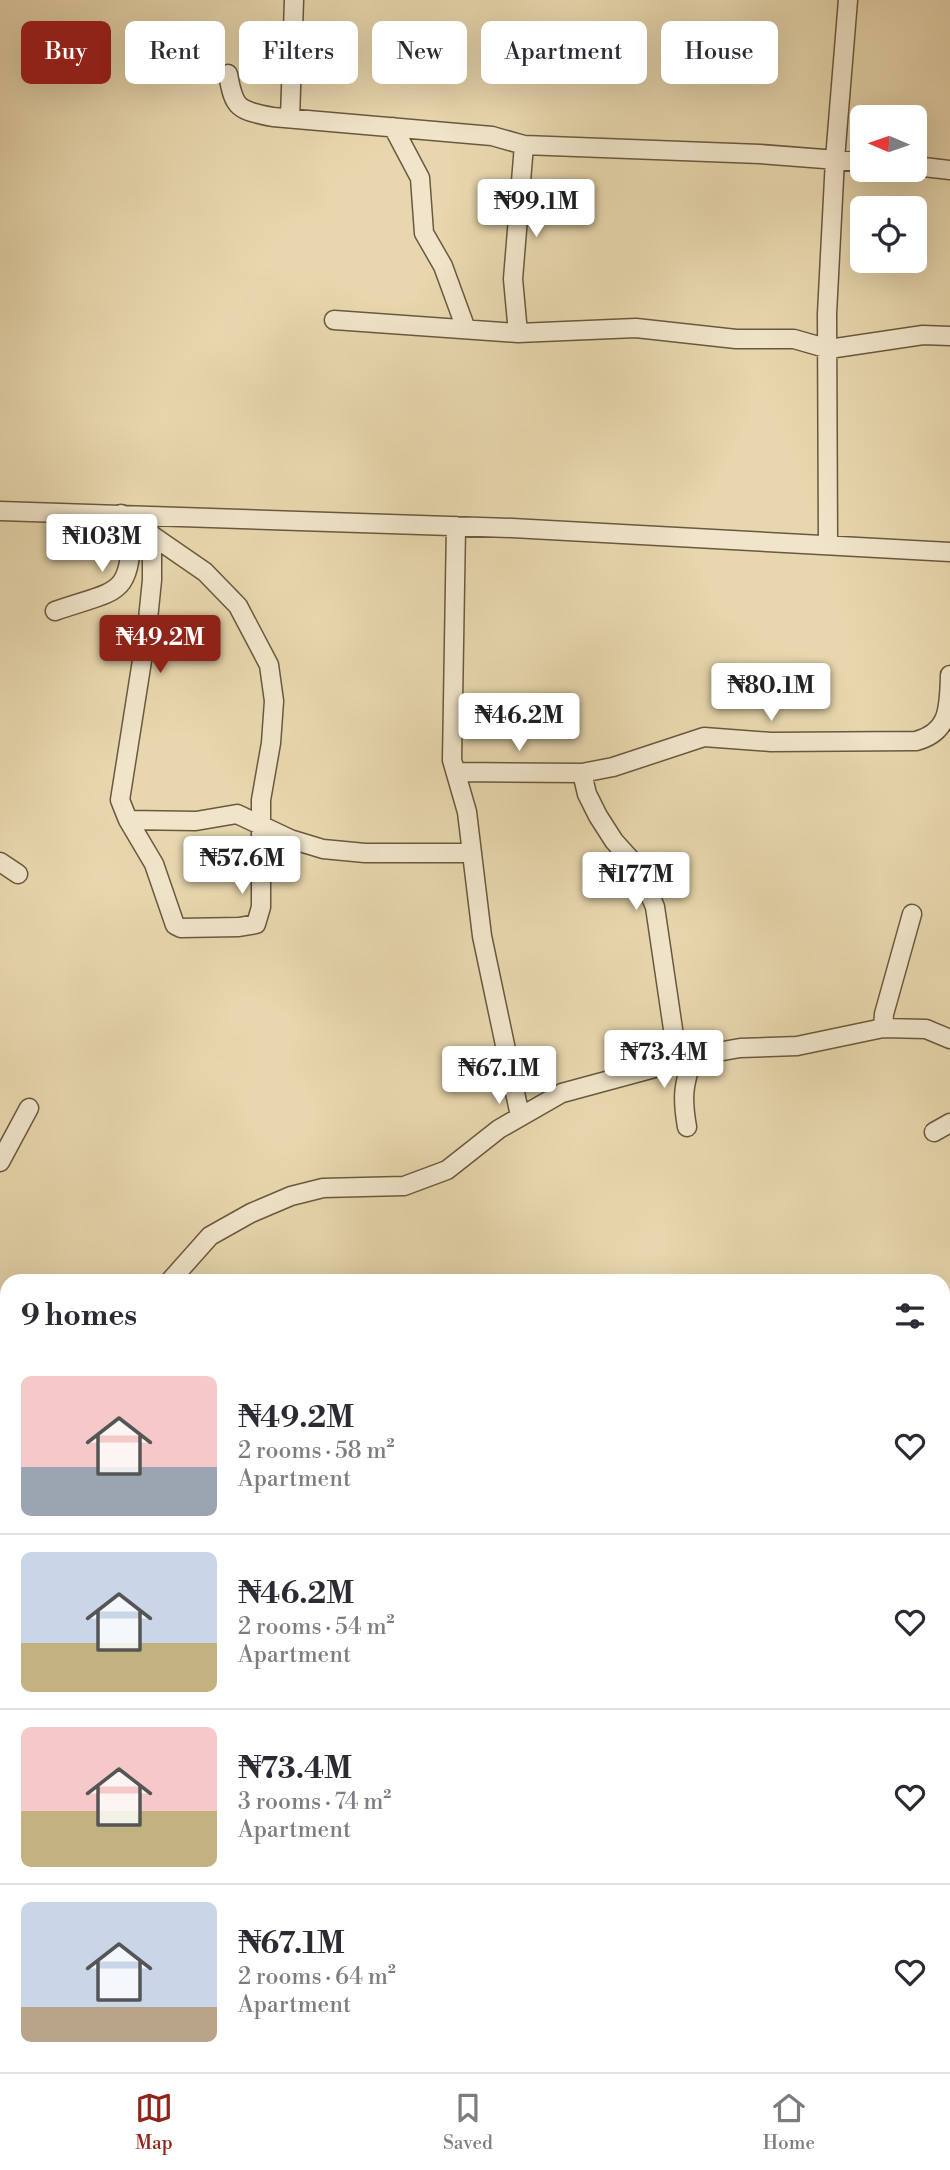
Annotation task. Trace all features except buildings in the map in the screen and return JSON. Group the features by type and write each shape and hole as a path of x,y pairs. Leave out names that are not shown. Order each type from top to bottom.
{"street":[{"path":"290,118 294,0"},
{"path":"828,545 827,314 835,159 849,1"},
{"path":"228,74 233,100 238,107 249,112 290,118 492,136 524,145 760,154 850,161"},
{"path":"393,127 417,171 424,233 443,266 466,329"},
{"path":"519,333 513,303 513,279 524,145"},
{"path":"928,167 950,170"},
{"path":"334,320 519,333 636,328 736,340 794,340 829,349 923,335 950,336"},
{"path":"0,511 127,518 456,526 950,552"},
{"path":"127,518 152,535 205,572 238,606 269,665 274,701 260,826 261,907 256,924 181,928 172,919 154,864 128,820 120,800 147,629 152,580 152,535"},
{"path":"55,611 114,590 126,579 131,557 127,518"},
{"path":"456,526 451,748 467,812 482,936 520,1116"},
{"path":"456,772 582,773 613,767 704,737 785,742 916,741 933,737 943,726 949,702 950,675"},
{"path":"582,773 587,794 598,816 614,841 632,861 655,908 685,1060 682,1097 687,1127"},
{"path":"128,820 196,821 237,814 260,826 323,849 365,853 472,853"},
{"path":"0,862 18,874"},
{"path":"883,1028 884,1014 912,914"},
{"path":"176,1274 210,1237 251,1213 291,1196 323,1188 404,1186 447,1170 520,1116 562,1093 740,1048 797,1046 883,1028 926,1029 950,1039"},
{"path":"0,1162 29,1108"}]}
